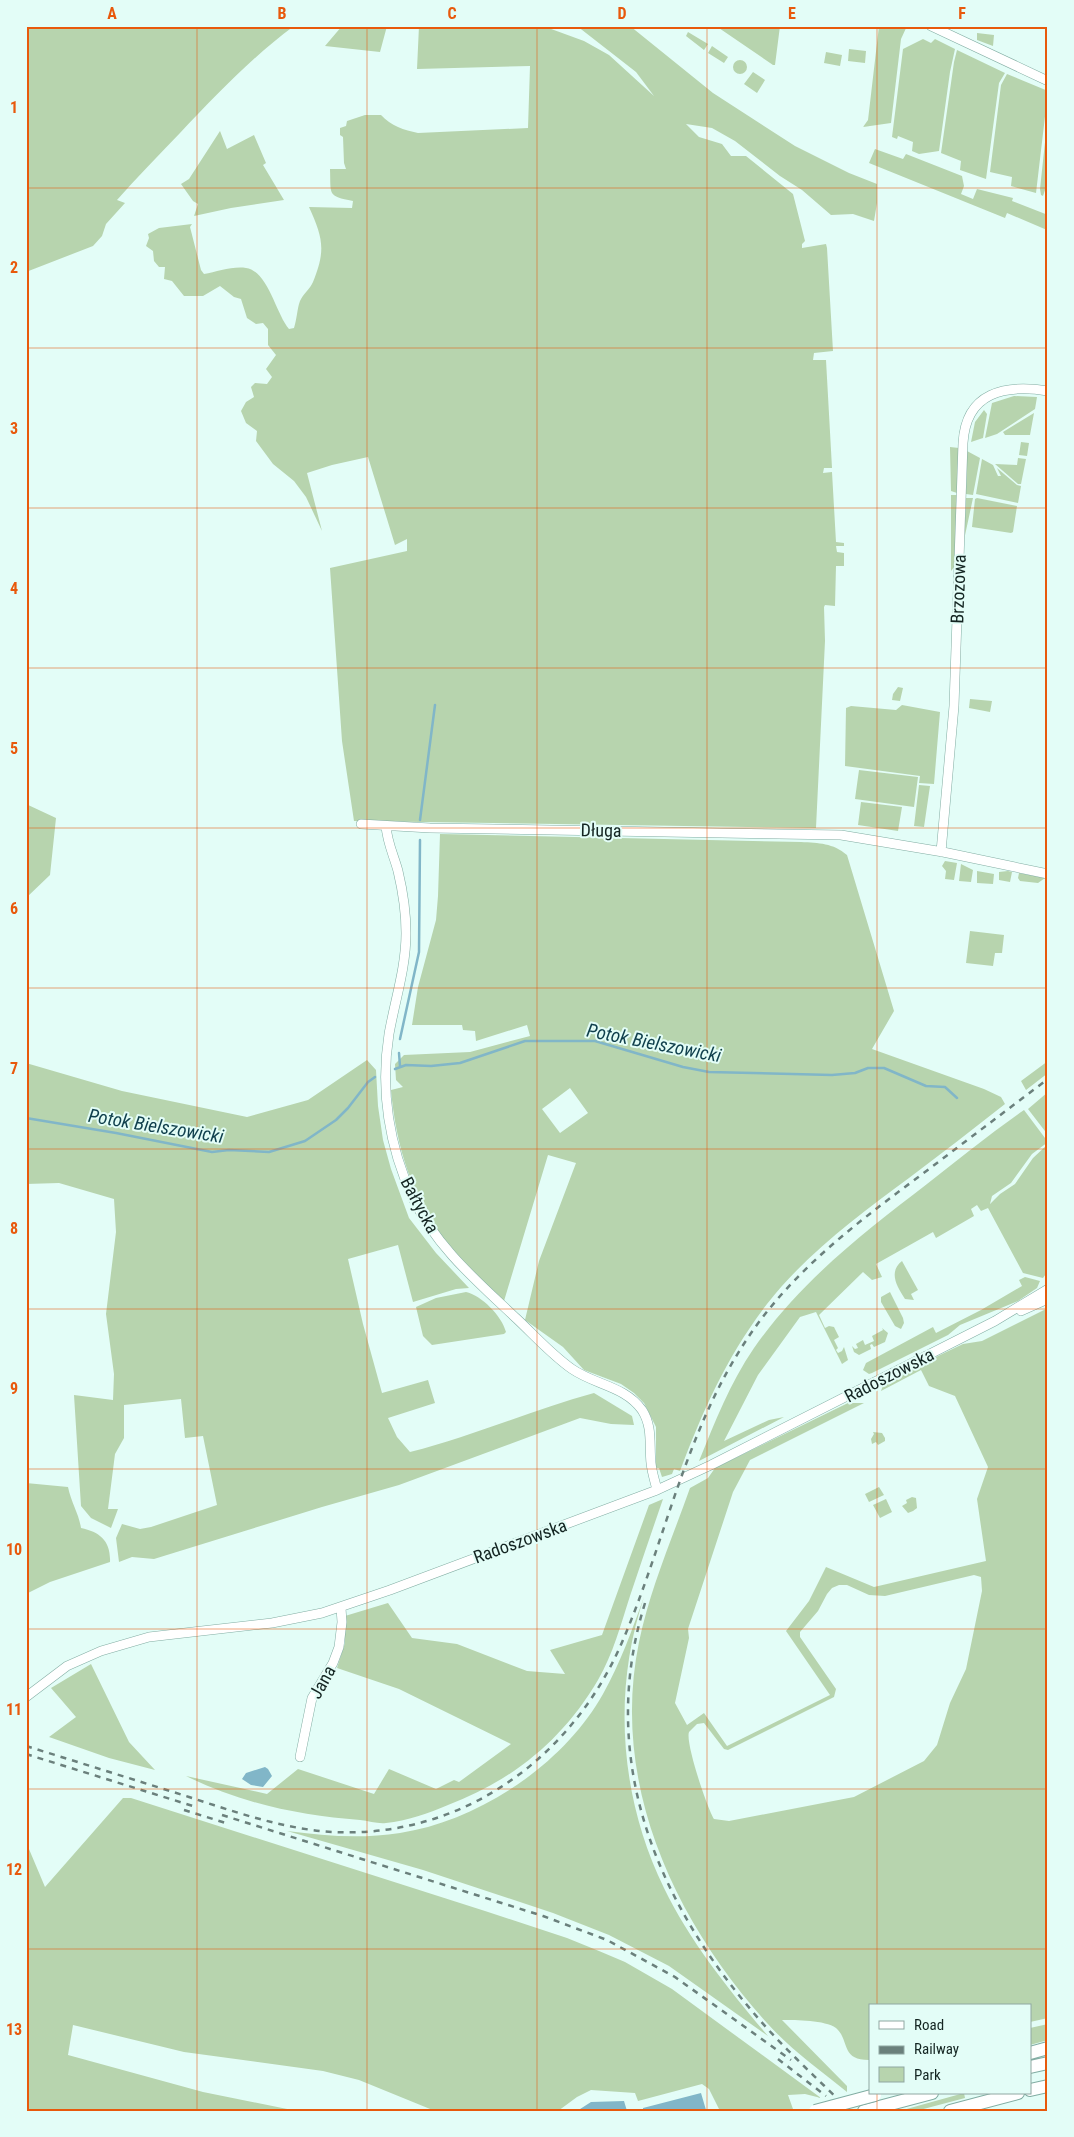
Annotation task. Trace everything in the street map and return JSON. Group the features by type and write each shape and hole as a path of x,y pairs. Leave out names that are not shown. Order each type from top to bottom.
{"highway":[{"path":"1032,2053 1048,2048"},
{"path":"1032,2067 1048,2063"},
{"path":"1032,2090 1048,2086"},
{"path":"815,2111 881,2098 922,2094"},
{"path":"950,2111 1014,2094"},
{"path":"864,2111 881,2098"}],"street":[{"path":"930,26 1048,81"},
{"name":"Brzozowa","path":"941,852 954,706 963,443 966,424 975,407 982,400 998,392 1015,388 1048,391"},
{"name":"Długa","path":"360,824 841,835 941,852"},
{"name":"Bałtycka","path":"386,826 400,881 405,918 404,966 390,1034 385,1074 390,1129 402,1172 420,1211 434,1233 465,1271 563,1362 589,1379 619,1390 636,1402 645,1416 650,1430 651,1464 657,1490"},
{"path":"941,852 1048,874"},
{"name":"Radoszowska","path":"26,1697 51,1678 85,1657 135,1640 296,1619 341,1608 657,1490 717,1462 995,1321 1048,1289"},
{"name":"Radoszowska","path":"995,1321 1048,1299"},
{"name":"Jana","path":"300,1757 312,1698 334,1663 339,1647 342,1622 341,1608"}],"green space":[{"path":"26,26 294,26 234,77 132,183 117,200 125,203 106,224 102,236 93,246 26,272"},
{"path":"342,26 387,26 380,52 325,46"},
{"path":"419,26 543,26 584,41 609,55 654,96 636,72 577,26 630,26 713,93 795,146 849,173 877,184 877,203 874,221 853,214 831,215 802,190 780,176 735,141 712,128 686,124 699,137 722,144 731,156 746,156 793,194 805,241 802,244 802,248 826,244 827,248 833,351 814,353 813,360 826,360 832,468 824,468 823,473 832,472 836,542 844,543 844,546 836,546 837,552 844,553 844,566 836,566 835,606 825,605 824,607 825,641 816,828 354,821 342,741 330,568 407,551 407,539 395,545 368,457 307,473 322,531 306,497 294,481 273,464 256,441 257,431 246,423 241,411 246,402 254,397 251,387 255,383 267,384 272,377 266,369 276,355 268,345 268,329 263,323 256,324 247,318 241,299 234,297 220,286 203,296 184,296 172,281 164,279 165,267 159,267 154,261 153,251 146,246 149,238 148,234 159,228 192,224 190,227 201,270 204,274 235,268 246,268 254,271 266,285 284,322 289,329 294,328 300,301 313,282 320,261 320,236 309,207 352,208 353,201 335,196 332,193 330,184 330,169 346,169 343,137 340,135 340,128 346,126 347,121 365,115 381,115 398,127 418,133 528,128 530,66 417,69"},
{"path":"716,26 780,26 775,65 773,65"},
{"path":"879,26 907,26 901,39 891,123 863,127 868,120"},
{"path":"688,32 708,44 704,50 686,36"},
{"path":"977,33 994,35 993,46 977,40"},
{"path":"923,39 931,43 935,39 955,49 939,151 919,154 912,151 913,142 898,136 897,139 892,137 903,49"},
{"path":"712,46 728,57 724,63 708,53"},
{"path":"849,49 866,51 865,63 848,61"},
{"path":"957,50 1005,73 999,83 986,179 960,170 961,161 941,153"},
{"path":"826,52 842,55 840,66 824,63"},
{"path":"740,60 745,62 747,67 745,72 740,74 735,72 733,67 735,62"},
{"path":"753,72 765,80 757,93 744,84"},
{"path":"1007,74 1048,91 1036,193 1011,186 1012,177 990,172 1001,85"},
{"path":"1048,114 1048,188 1046,187 1043,196 1040,189"},
{"path":"220,131 227,149 254,135 266,163 263,165 284,200 194,216 198,204 193,201 181,184 189,179"},
{"path":"875,149 903,159 906,154 962,176 964,186 961,194 973,199 977,189 1013,198 1012,201 1048,215 1047,230 1007,213 1005,218 869,163"},
{"path":"1014,396 1037,397 1035,409 997,434 985,438 992,403"},
{"path":"984,410 987,414 983,438 971,442 975,422"},
{"path":"1034,413 1030,435 1005,435 1003,432"},
{"path":"1021,442 1029,443 1027,456 1019,455"},
{"path":"950,447 959,448 957,493 951,491"},
{"path":"967,451 980,458 973,495 966,494"},
{"path":"1018,458 1026,459 1021,484 1018,484 995,464 1017,465"},
{"path":"982,459 993,465 998,476 1001,476 997,468 1017,485 1021,486 1018,503 976,494"},
{"path":"951,495 957,495 955,566 951,571"},
{"path":"966,498 973,498 964,540"},
{"path":"975,499 1017,506 1013,532 972,527"},
{"path":"898,687 903,688 900,701 892,700 893,694"},
{"path":"970,699 992,701 990,712 969,708"},
{"path":"902,705 940,712 934,784 919,783 920,776 845,766 846,708 851,706 896,710"},
{"path":"859,770 918,777 914,807 855,799"},
{"path":"919,785 930,786 924,827 914,826"},
{"path":"861,802 902,807 898,831 858,825"},
{"path":"26,804 56,818 50,875 26,898"},
{"path":"440,834 801,842 820,843 831,846 847,855 894,1011 872,1049 984,1089 1001,1097 1005,1104 852,1221 816,1252 782,1286 753,1324 728,1364 707,1405 680,1471 674,1469 672,1474 662,1477 659,1468 656,1468 656,1427 644,1403 634,1393 621,1384 584,1370 563,1347 525,1320 539,1261 576,1163 548,1155 504,1301 474,1274 453,1251 435,1226 415,1190 402,1151 393,1111 391,1090 403,1087 396,1080 395,1064 404,1055 470,1052 530,1036 527,1025 476,1041 475,1031 463,1030 462,1025 412,1025 418,987 436,920","holes":["570,1088 588,1113 560,1133 542,1109"]},
{"path":"945,861 957,863 954,880 945,879 946,871 942,866"},
{"path":"961,864 973,870 971,882 959,881"},
{"path":"977,871 994,874 993,884 977,883"},
{"path":"999,872 1012,872 1010,882 999,880"},
{"path":"1019,873 1045,878 1038,883 1020,881 1018,878"},
{"path":"970,931 1004,935 1002,953 995,953 993,966 966,963"},
{"path":"367,1060 376,1070 378,1106 383,1140 391,1169 409,1218 436,1253 469,1288 456,1289 413,1302 398,1245 348,1259 382,1393 428,1380 435,1403 388,1418 397,1437 410,1452 594,1393 632,1416 634,1425 611,1424 580,1418 399,1485 154,1559 132,1557 119,1562 116,1538 122,1524 140,1529 151,1527 217,1505 203,1436 185,1438 181,1399 124,1405 124,1438 115,1454 108,1509 118,1509 111,1528 91,1518 81,1506 74,1395 113,1400 114,1374 106,1314 116,1232 114,1199 59,1183 26,1184 26,1063 122,1091 247,1117 308,1100"},
{"path":"1048,1061 1048,1073 1026,1090 1021,1081"},
{"path":"1048,1092 1048,1135 1028,1109"},
{"path":"1024,1110 1048,1142 1032,1154 1011,1183 992,1196 990,1204 1000,1194 1015,1184 1033,1158 1048,1144 1048,1271 1043,1278 1023,1273 988,1208 981,1211 977,1205 971,1209 974,1216 936,1238 933,1232 876,1264 882,1277 872,1280 863,1272 819,1315 825,1328 829,1326 834,1327 839,1337 834,1340 838,1353 844,1347 848,1360 842,1364 816,1312 800,1317 758,1375 724,1441 769,1420 784,1417 699,1461 724,1403 745,1361 772,1324 792,1301 834,1259 880,1221"},
{"path":"902,1261 918,1290 911,1294 914,1300 905,1299 895,1280 895,1270"},
{"path":"1025,1277 1040,1281 1037,1288 1018,1301 960,1325 948,1335 872,1373 869,1374 863,1370 866,1363 933,1327 936,1333 981,1310 1022,1286 1019,1280"},
{"path":"466,1292 478,1297 496,1313 506,1332 504,1334 432,1345 423,1336 416,1307 436,1298"},
{"path":"890,1292 903,1318 904,1323 901,1329 895,1326 881,1302 881,1297"},
{"path":"1048,1308 1048,2018 1032,2022 1032,2004 869,2004 869,2060 854,2057 847,2048 840,2033 831,2025 810,2021 782,2020 847,2086 847,2092 795,2050 767,2023 734,1983 704,1940 678,1894 657,1847 642,1797 634,1747 632,1695 639,1642 655,1583 690,1488 708,1478 715,1468 848,1403 864,1403 750,1460 733,1492 688,1629 689,1638 675,1703 687,1725 704,1713 727,1746 830,1695 786,1631 809,1601 826,1567 874,1587 986,1561 977,1499 988,1467 955,1396 929,1386 921,1370 881,1391 883,1385 892,1378 963,1344 982,1341","holes":["974,1575 981,1577 982,1591 966,1669 950,1703 937,1745 924,1761 854,1797 729,1821 714,1819 693,1761 689,1732 697,1724 704,1723 724,1749 728,1750 834,1697 836,1689 800,1637 800,1632 818,1611 832,1588 839,1585 847,1585 869,1595 885,1596"]},
{"path":"882,1328 888,1333 885,1342 874,1347 872,1344 870,1345 871,1349 859,1355 854,1352 852,1346 855,1349 858,1348 856,1344 863,1340 865,1345 874,1341 872,1336 883,1330"},
{"path":"873,1432 882,1433 885,1441 878,1445 876,1442 872,1444"},
{"path":"26,1483 68,1487 81,1528 94,1532 103,1539 109,1548 110,1562 50,1582 26,1594"},
{"path":"879,1487 884,1495 869,1502 865,1494"},
{"path":"912,1497 916,1498 917,1508 908,1513 902,1506 907,1503 906,1500"},
{"path":"663,1499 616,1639 598,1680 569,1722 552,1740 515,1771 494,1784 426,1814 402,1820 377,1823 271,1807 228,1794 186,1776 267,1794 298,1769 374,1794 389,1769 436,1789 454,1780 459,1782 511,1744 399,1689 337,1668 345,1643 345,1616 388,1603 412,1638 457,1644 527,1671 565,1674 550,1650 602,1635 649,1505"},
{"path":"886,1499 892,1512 880,1518 873,1505"},
{"path":"644,1597 634,1633 627,1670 625,1707 630,1781 638,1818 649,1854 674,1908 698,1946 725,1983 768,2036 669,1966 609,1935 553,1913 423,1870 287,1831 343,1836 400,1833 460,1816 489,1802 516,1785 542,1766 566,1744 586,1720 615,1671"},
{"path":"91,1664 129,1742 155,1770 109,1758 49,1737 76,1717 51,1688"},
{"path":"123,1798 131,1798 485,1911 567,1938 625,1962 672,1989 821,2098 805,2094 788,2095 793,2109 786,2111 720,2111 709,2089 702,2084 638,2101 635,2093 591,2090 577,2097 558,2111 435,2111 359,2080 323,2071 184,2052 73,2025 68,2055 203,2092 297,2111 26,2111 26,1842 45,1887"},
{"path":"1048,2024 1048,2040 1032,2044 1032,2028"},
{"path":"964,2094 965,2098 916,2111 903,2110"}],"water":[{"path":"265,1767 272,1776 263,1787 251,1785 242,1779 246,1773"},
{"path":"701,2093 706,2110 643,2111 643,2108"},
{"path":"624,2101 627,2111 577,2111 591,2102"}],"waterway":[{"name":"Potok Bielszowicki","path":"420,820 435,705"},
{"name":"Potok Bielszowicki","path":"400,1039 419,952 420,840"},
{"name":"Potok Bielszowicki","path":"395,1069 406,1065 431,1066 460,1063 525,1041 595,1041 683,1067 709,1072 832,1075 855,1073 868,1068 884,1068 926,1086 945,1087 957,1098"},
{"name":"Potok Bielszowicki","path":"399,1053 400,1066"},
{"name":"Potok Bielszowicki","path":"26,1118 212,1152 229,1150 269,1152 305,1141 336,1120 368,1082 375,1077"}],"railway":[{"path":"26,1746 254,1817 287,1826 320,1831 370,1831 417,1824 462,1808 503,1786 540,1757 573,1723 601,1683 623,1640 638,1604 676,1492 704,1419 740,1350 777,1299 820,1255 843,1235 1048,1079"},
{"path":"645,1603 632,1659 628,1714 632,1768 644,1820 662,1871 687,1920 717,1966 752,2011 787,2050 850,2111"},
{"path":"26,1754 196,1807"},
{"path":"184,1810 229,1824"},
{"path":"222,1815 543,1916 607,1940 675,1977 791,2060"},
{"path":"778,2059 826,2096"}]}
